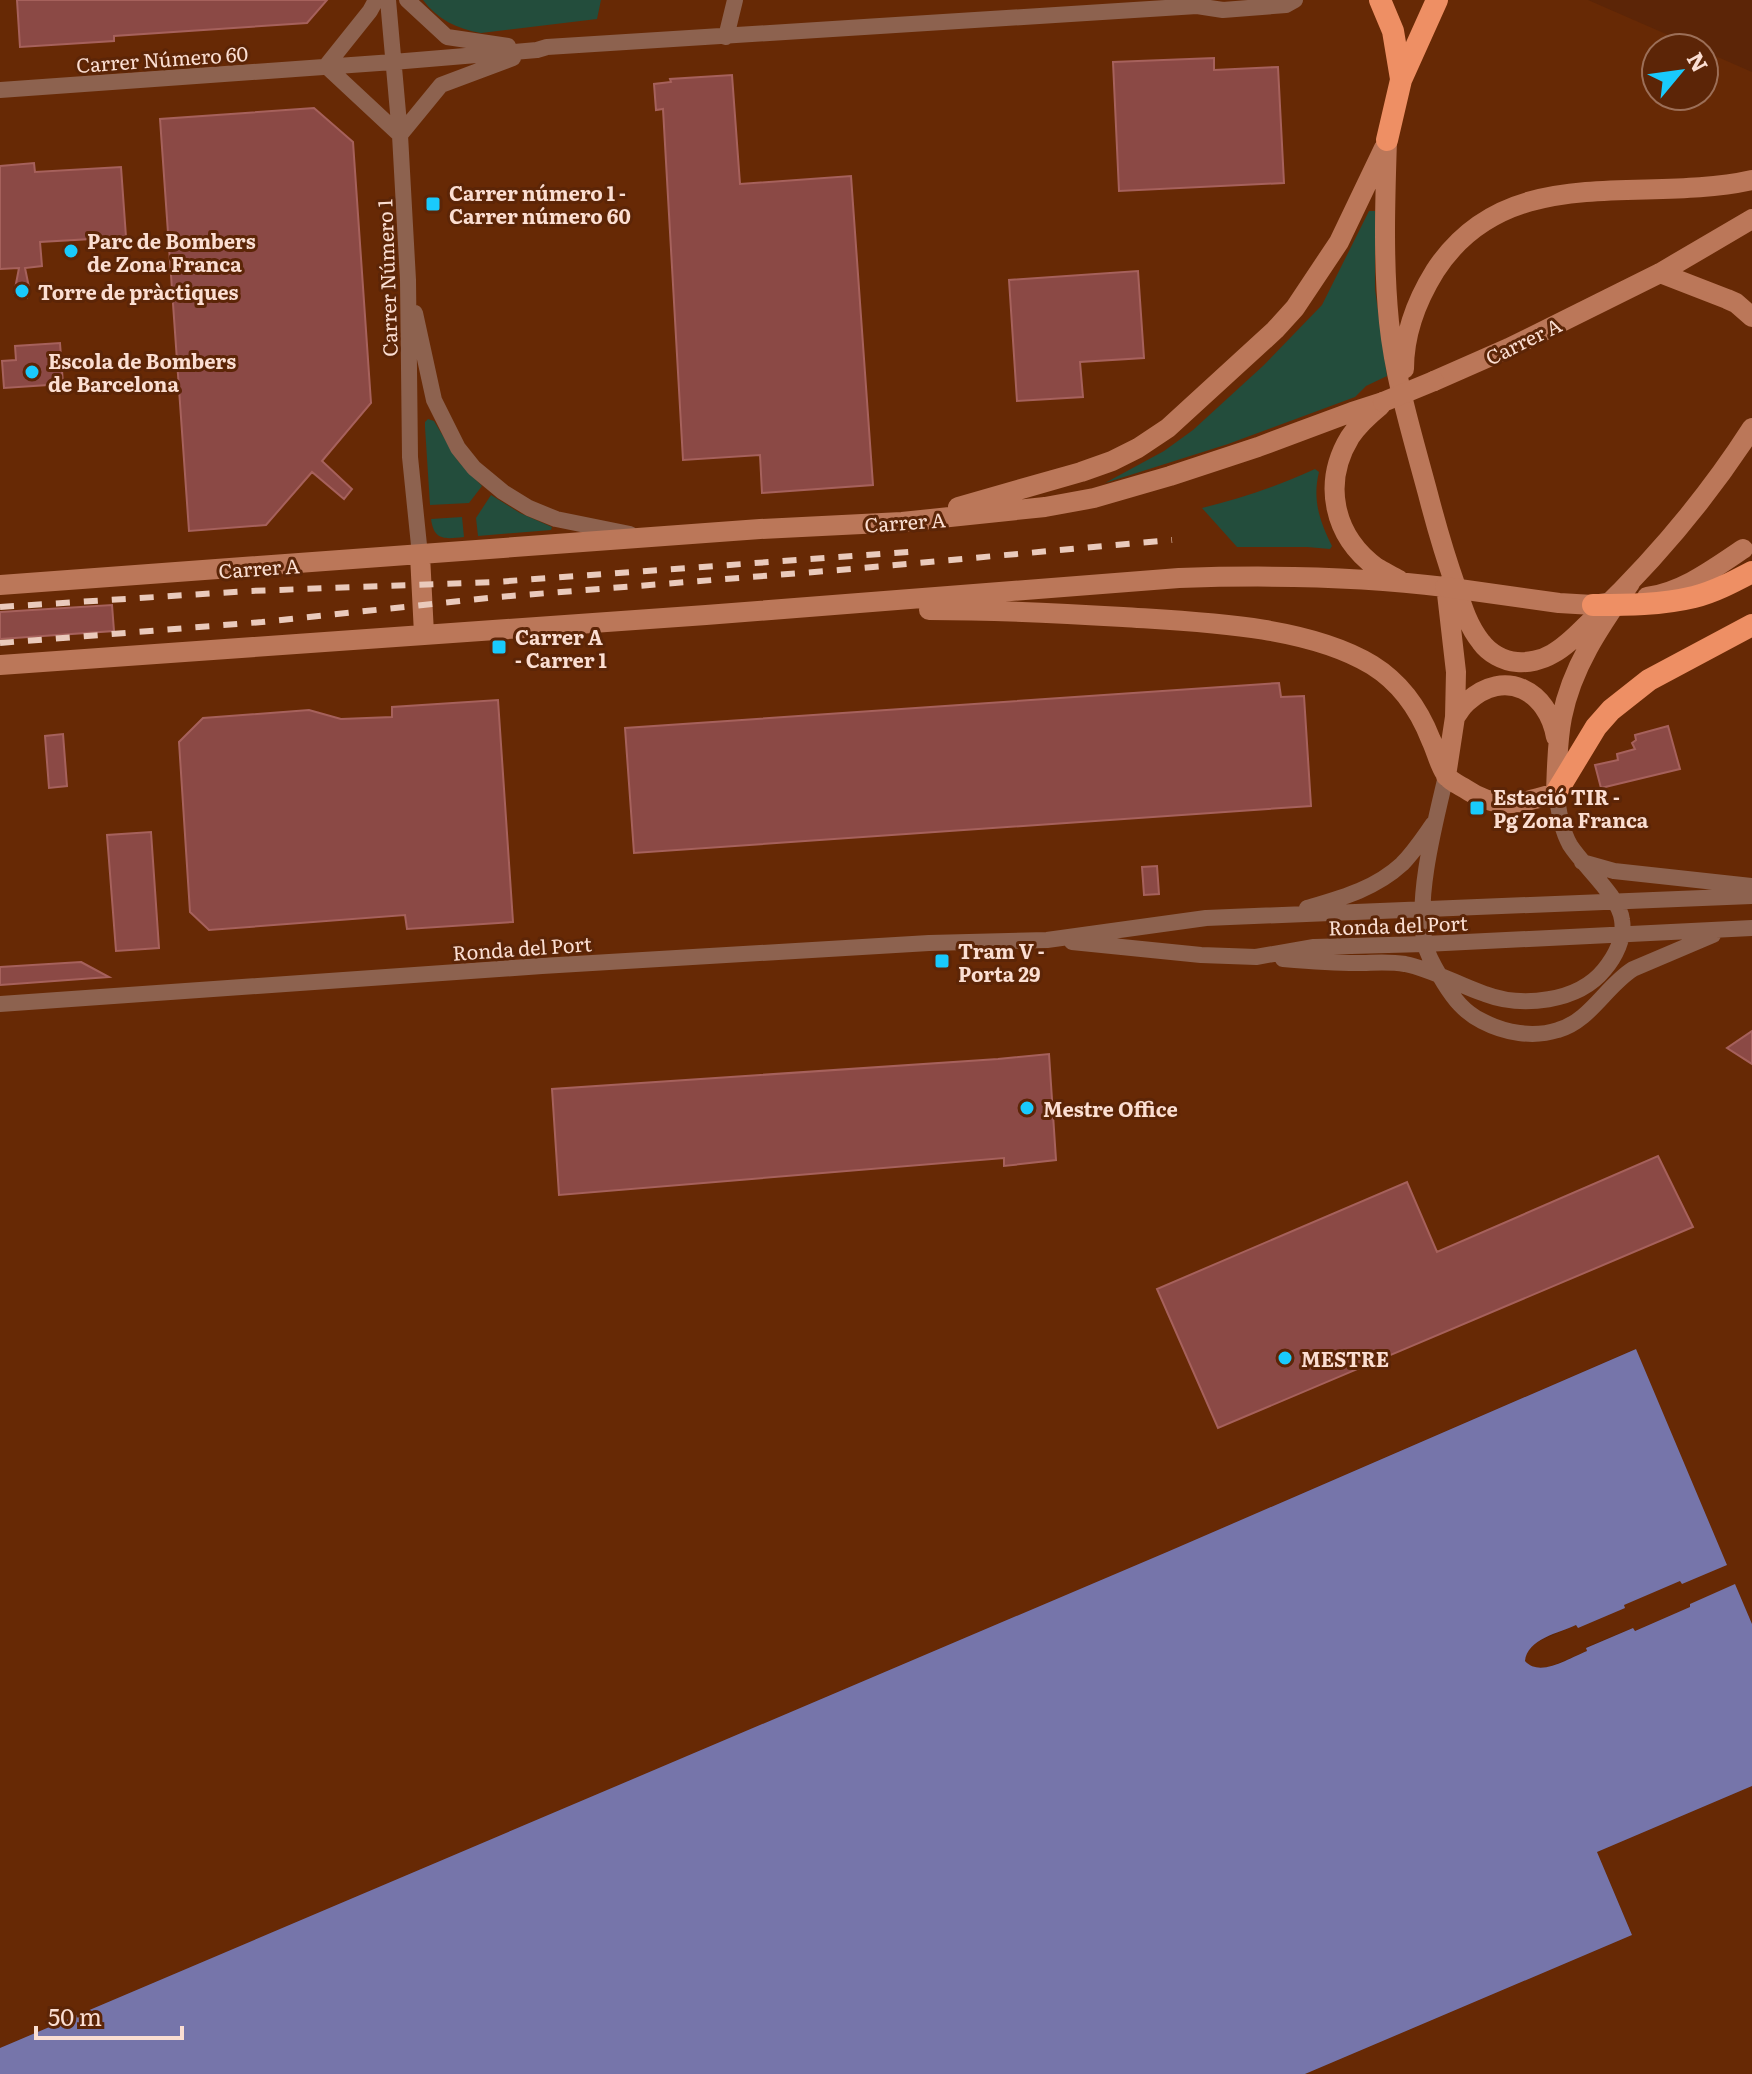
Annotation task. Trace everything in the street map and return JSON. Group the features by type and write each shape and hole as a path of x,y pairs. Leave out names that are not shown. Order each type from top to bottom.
{"highway":[{"path":"1380,0 1393,31 1401,80"},
{"path":"1387,140 1401,80 1437,0"},
{"path":"1593,605 1640,605 1697,597 1752,572"},
{"path":"1556,793 1596,727 1620,702 1649,680 1752,625"}],"main road":[{"path":"1387,140 1385,205 1389,326 1404,403 1442,548 1466,615 1482,643 1505,660 1543,659 1566,645 1630,583"},
{"path":"902,522 1102,465 1138,448 1168,428 1295,308 1339,242 1387,140"},
{"path":"1404,403 1404,359 1420,297 1439,265 1453,249 1489,219 1525,202 1572,192 1691,189 1752,180"},
{"name":"Carrer A","path":"0,585 902,522 1045,507 1094,498 1214,462 1383,402 1455,372 1660,273 1752,219"},
{"path":"1660,273 1736,303 1752,317"},
{"path":"1383,402 1352,434 1346,446 1336,474 1334,502 1348,538 1376,567 1402,582"},
{"path":"793,608 1024,611 1208,622 1311,640 1352,654 1399,686 1422,718 1446,776 1492,803 1518,803 1556,793 1557,745 1562,715 1576,673 1595,635 1630,583 1720,474 1752,428"},
{"path":"0,665 1179,578 1237,576 1402,582 1593,605 1658,595 1689,583 1747,544"},
{"path":"1442,548 1456,672 1455,717 1446,776"},
{"path":"420,555 424,634"},
{"path":"1455,717 1466,703 1486,690 1497,686 1520,687 1530,692 1548,711 1554,723 1557,745"}],"street":[{"path":"376,0 326,66 400,135"},
{"name":"Carrer Número 1","path":"388,0 408,280 410,457 420,555"},
{"name":"Carrer Número 60","path":"407,0 447,37 537,50"},
{"path":"726,37 735,0"},
{"name":"Carrer Número 60","path":"400,135 441,85 547,47 1202,3 1223,10 1286,5 1295,0"},
{"name":"Carrer Número 60","path":"0,90 537,50"},
{"name":"Carrer Número 1","path":"408,280 434,400 458,448 474,468 529,508 556,519 645,538"},
{"path":"1446,776 1427,866 1423,910 1425,944 1456,1002 1493,1027 1522,1034 1559,1030 1580,1019 1623,975 1633,969 1709,936 1751,928"},
{"path":"1256,957 1388,962 1438,973 1484,994 1520,1001 1550,999 1573,992 1595,979 1609,964 1617,951 1622,919 1615,902 1582,862 1562,829 1556,793"},
{"path":"1280,916 1350,896 1380,881 1403,863 1436,820"},
{"path":"1582,862 1614,871 1752,886"},
{"name":"Ronda del Port","path":"0,1004 557,965 929,943 1047,940 1206,918 1752,896"},
{"name":"Ronda del Port","path":"1047,940 1201,955 1256,957 1314,947 1751,928"}],"shaded area":[{"path":"0,0 1588,0 1661,32 1640,32 1640,112 1720,112 1720,58 1752,72 1752,1624 1735,1585 1634,1631 1632,1628 1586,1647 1587,1651 1549,1667 1536,1668 1525,1661 1525,1653 1533,1644 1680,1581 1663,1416 1635,1349 1167,1552 0,2048"},
{"path":"1752,1786 1752,2074 1305,2074 1632,1935 1597,1852"}],"green space":[{"path":"423,0 601,0 597,19 481,33 448,22"},
{"path":"1369,211 1375,211 1375,289 1387,376 1366,386 1355,397 1228,444 1105,483 1164,451 1193,430 1264,365 1322,305"},
{"path":"428,419 434,421 458,461 482,486 469,503 430,505 425,427"},
{"path":"1315,469 1319,472 1316,492 1318,510 1332,546 1330,549 1237,547 1202,508 1260,491"},
{"path":"491,495 520,513 552,527 551,530 478,536 476,518"},
{"path":"462,517 464,537 442,537 432,526 431,519"}],"water":[{"path":"1636,1349 1727,1565 1682,1584 1680,1581 1578,1628 1576,1625 1545,1638 1531,1647 1525,1661 1538,1668 1555,1665 1587,1651 1586,1648 1633,1628 1635,1631 1735,1584 1752,1624 1752,1786 1597,1852 1632,1935 1305,2074 0,2074 0,2048 1167,1552"}],"building":[{"path":"17,0 327,0 307,23 114,36 114,41 20,47"},
{"path":"1214,58 1214,70 1278,67 1284,183 1119,191 1113,62"},
{"path":"732,75 740,184 851,176 873,485 762,493 760,455 683,460 663,109 656,110 654,84 671,82 670,79"},
{"path":"314,108 353,142 371,403 322,461 352,489 344,499 312,472 266,525 189,531 160,119"},
{"path":"34,163 35,172 121,167 126,237 40,242 42,266 25,268 30,292 27,298 20,298 14,294 19,268 0,269 0,166"},
{"path":"1138,271 1144,358 1080,362 1083,397 1017,401 1009,280"},
{"name":"Escola de Bombers de Barcelona","path":"60,343 63,384 4,388 2,361 16,360 15,346"},
{"path":"112,605 114,631 0,639 0,612"},
{"path":"1279,683 1281,697 1304,696 1311,806 634,853 625,728"},
{"path":"498,700 513,922 407,929 405,915 209,930 190,912 179,742 203,718 309,710 341,719 392,717 392,707"},
{"path":"1668,726 1680,769 1601,788 1595,765 1618,760 1617,754 1635,749 1632,743 1636,740 1635,735"},
{"path":"63,734 67,786 49,788 45,736"},
{"path":"151,832 159,948 116,951 107,835"},
{"path":"1157,866 1159,894 1144,895 1142,867"},
{"path":"81,962 109,977 0,985 0,967"},
{"path":"1752,1031 1752,1064 1727,1048"},
{"path":"1049,1054 1056,1160 1004,1166 1004,1158 559,1195 552,1089"},
{"name":"MESTRE","path":"1658,1156 1693,1227 1218,1428 1157,1289 1407,1182 1437,1252"}],"railway":[{"path":"0,643 1172,540"},
{"path":"0,607 249,591 495,582 921,551"}],"place":[{"name":"Carrer número 1 - Carrer número 60","path":"433,204"},
{"name":"Parc de Bombers de Zona Franca","path":"71,251"},
{"name":"Torre de pràctiques","path":"22,291"},
{"name":"Escola de Bombers de Barcelona","path":"32,372"},
{"name":"Carrer A - Carrer 1","path":"499,647"},
{"name":"Estació TIR - Pg Zona Franca","path":"1477,808"},
{"name":"Tram V - Porta 29","path":"942,961"},
{"name":"Mestre Office","path":"1027,1108"},
{"name":"MESTRE","path":"1285,1358"}]}
